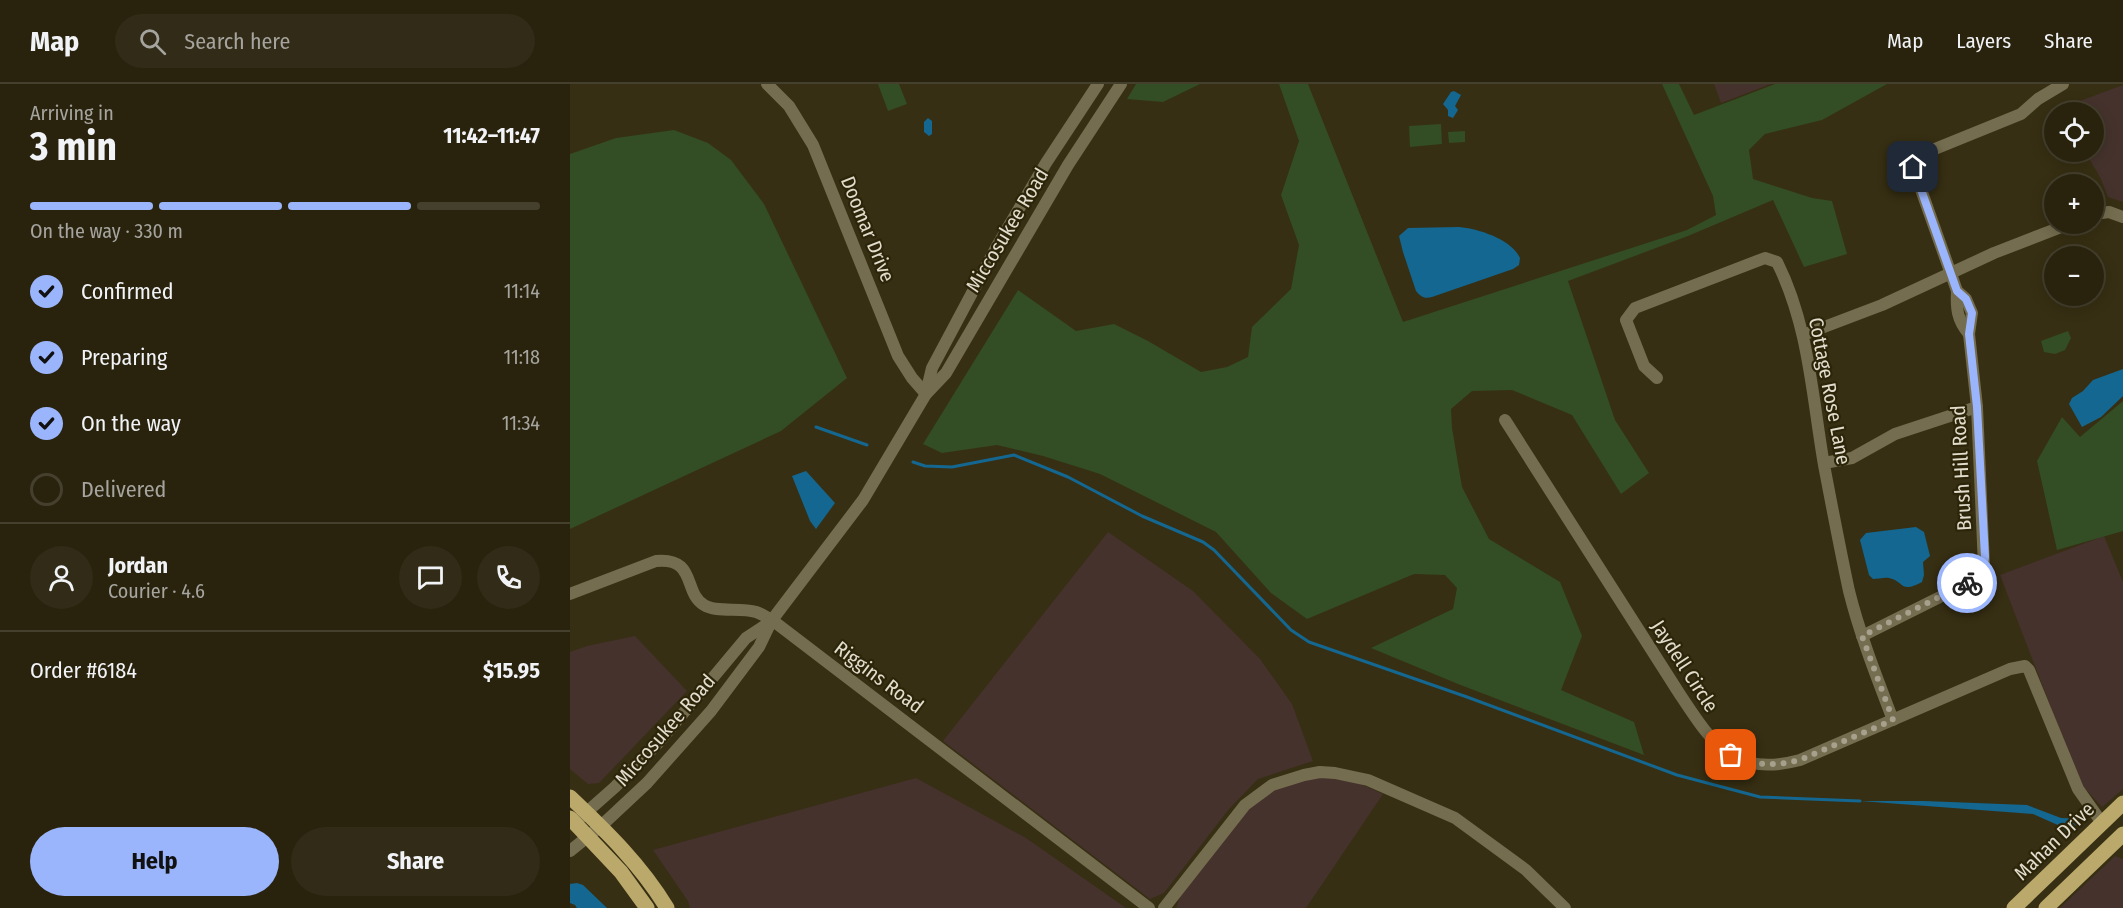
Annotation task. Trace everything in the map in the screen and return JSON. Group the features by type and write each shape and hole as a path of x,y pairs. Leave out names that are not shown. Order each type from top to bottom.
{"main road":[{"path":"570,797 636,863 667,908"},
{"name":"Mahan Drive","path":"2014,908 2123,803"},
{"path":"572,822 621,872 647,908"},
{"path":"2102,823 2102,855"},
{"path":"2046,908 2123,834"},
{"path":"2077,848 2102,855"}],"street":[{"name":"Doomar Drive","path":"767,84 789,106 813,145 898,356 926,394"},
{"name":"Miccosukee Road","path":"926,394 932,368 997,246 1046,163 1098,84"},
{"name":"Miccosukee Road","path":"570,851 647,783 703,720 759,647 772,621 863,500 926,394 946,373 1043,206 1121,84"},
{"name":"Brush Hill Road","path":"1862,636 1970,582 1984,566 1977,407 1969,334 1961,325 1957,314 1957,291 1913,167 1914,159 1920,154 2020,114 2038,99 2063,84"},
{"path":"1027,195 1043,206"},
{"path":"2104,213 2123,217"},
{"path":"1803,335 1882,305 1994,253 2044,234"},
{"name":"Cottage Rose Lane","path":"1657,378 1644,366 1628,328 1626,320 1635,308 1764,258 1777,262 1785,277 1803,335 1811,372 1824,463 1850,591 1862,636 1893,720"},
{"path":"1824,463 1852,458 1895,434 1977,407"},
{"name":"Jaydell Circle","path":"1505,420 1679,693 1716,745 1744,761 1769,765 1786,764 2010,669 2025,666 2029,670 2078,789 2102,823"},
{"name":"Riggins Road","path":"570,594 649,563 664,560 679,565 684,570 697,599 705,606 757,612 772,621 1149,908"},
{"name":"Miccosukee Road","path":"572,822 615,788 660,741 746,638 772,621"},
{"path":"1164,908 1245,805 1272,785 1320,772 1345,774 1368,780 1455,818 1526,870 1564,908"}],"shaded area":[{"path":"1714,84 1771,84 1721,103"},
{"path":"2123,85 2123,202 2108,197 2104,187 2104,174 2098,174 2091,162 2104,162 2104,102 2077,102"},
{"path":"1108,532 1193,591 1260,659 1292,704 1313,761 1258,779 1229,809 1164,893 1150,899 943,741"},
{"path":"2104,536 2123,582 2123,789 2102,807 2080,783 2000,575"},
{"path":"635,636 687,691 599,783 588,784 570,769 570,652"},
{"path":"1324,777 1349,779 1383,794 1306,908 1176,908 1180,897 1250,804 1282,785"},
{"path":"916,778 1026,838 1126,908 690,908 688,901 653,850"},
{"path":"2115,856 2123,859 2123,908 2060,908"}],"green space":[{"path":"878,84 899,84 907,104 888,111"},
{"path":"1136,84 1200,84 1163,102 1127,99"},
{"path":"1279,84 1308,84 1403,322 1687,230 1716,215 1713,196 1662,84 1679,84 1694,115 1775,84 1887,84 1822,120 1765,134 1749,150 1753,179 1812,198 1832,201 1847,254 1804,267 1773,200 1688,236 1568,281 1615,420 1649,473 1621,494 1572,415 1512,390 1472,391 1451,409 1462,487 1489,539 1560,582 1582,636 1561,690 1634,722 1644,755 1371,648 1453,609 1457,588 1445,575 1414,574 1307,619 1271,593 1216,532 1100,474 1043,456 997,445 942,453 923,444 1018,290 1076,331 1114,324 1201,372 1227,367 1248,357 1252,327 1291,289 1299,245 1281,195 1299,141"},
{"path":"1441,124 1442,144 1410,147 1409,126"},
{"path":"674,130 708,143 731,160 764,204 847,378 781,431 570,529 570,154 616,138"},
{"path":"1465,131 1465,142 1449,143 1448,132"},
{"path":"2068,331 2071,338 2065,350 2055,354 2044,352 2041,341"},
{"path":"2123,401 2123,531 2057,550 2037,461 2062,417 2080,437"}],"water":[{"path":"1454,91 1461,95 1455,106 1458,110 1453,118 1448,116 1448,110 1443,104"},
{"path":"928,118 932,121 932,134 929,136 924,132 924,122"},
{"path":"1459,227 1476,230 1502,240 1516,251 1520,258 1519,265 1432,297 1419,295 1399,236 1408,228"},
{"path":"2123,369 2123,396 2101,417 2082,427 2069,404 2072,398 2083,391 2093,380"},
{"path":"806,471 835,503 816,529 810,521 792,476"},
{"path":"1916,527 1924,532 1930,556 1923,562 1922,582 1906,587 1889,578 1873,579 1869,575 1860,540 1866,533"},
{"path":"1860,801 2027,805 2061,818 2083,819 2067,833 2060,826 2033,814"},
{"path":"570,884 583,885 607,908 577,908 570,903"}],"waterway":[{"path":"816,427 867,445"},
{"path":"913,462 925,466 952,467 1014,455 1068,477 1142,516 1203,542 1214,550 1291,630 1309,642 1467,697 1677,775 1760,797 1860,801"}],"way so far":[{"path":"1731,755 1744,761 1769,765 1786,764 1893,720 1862,636 1967,583"}],"route":[{"path":"1913,167 1957,291 1966,299 1972,313 1969,334 1977,407 1985,557 1984,566 1978,575 1967,583"}]}
